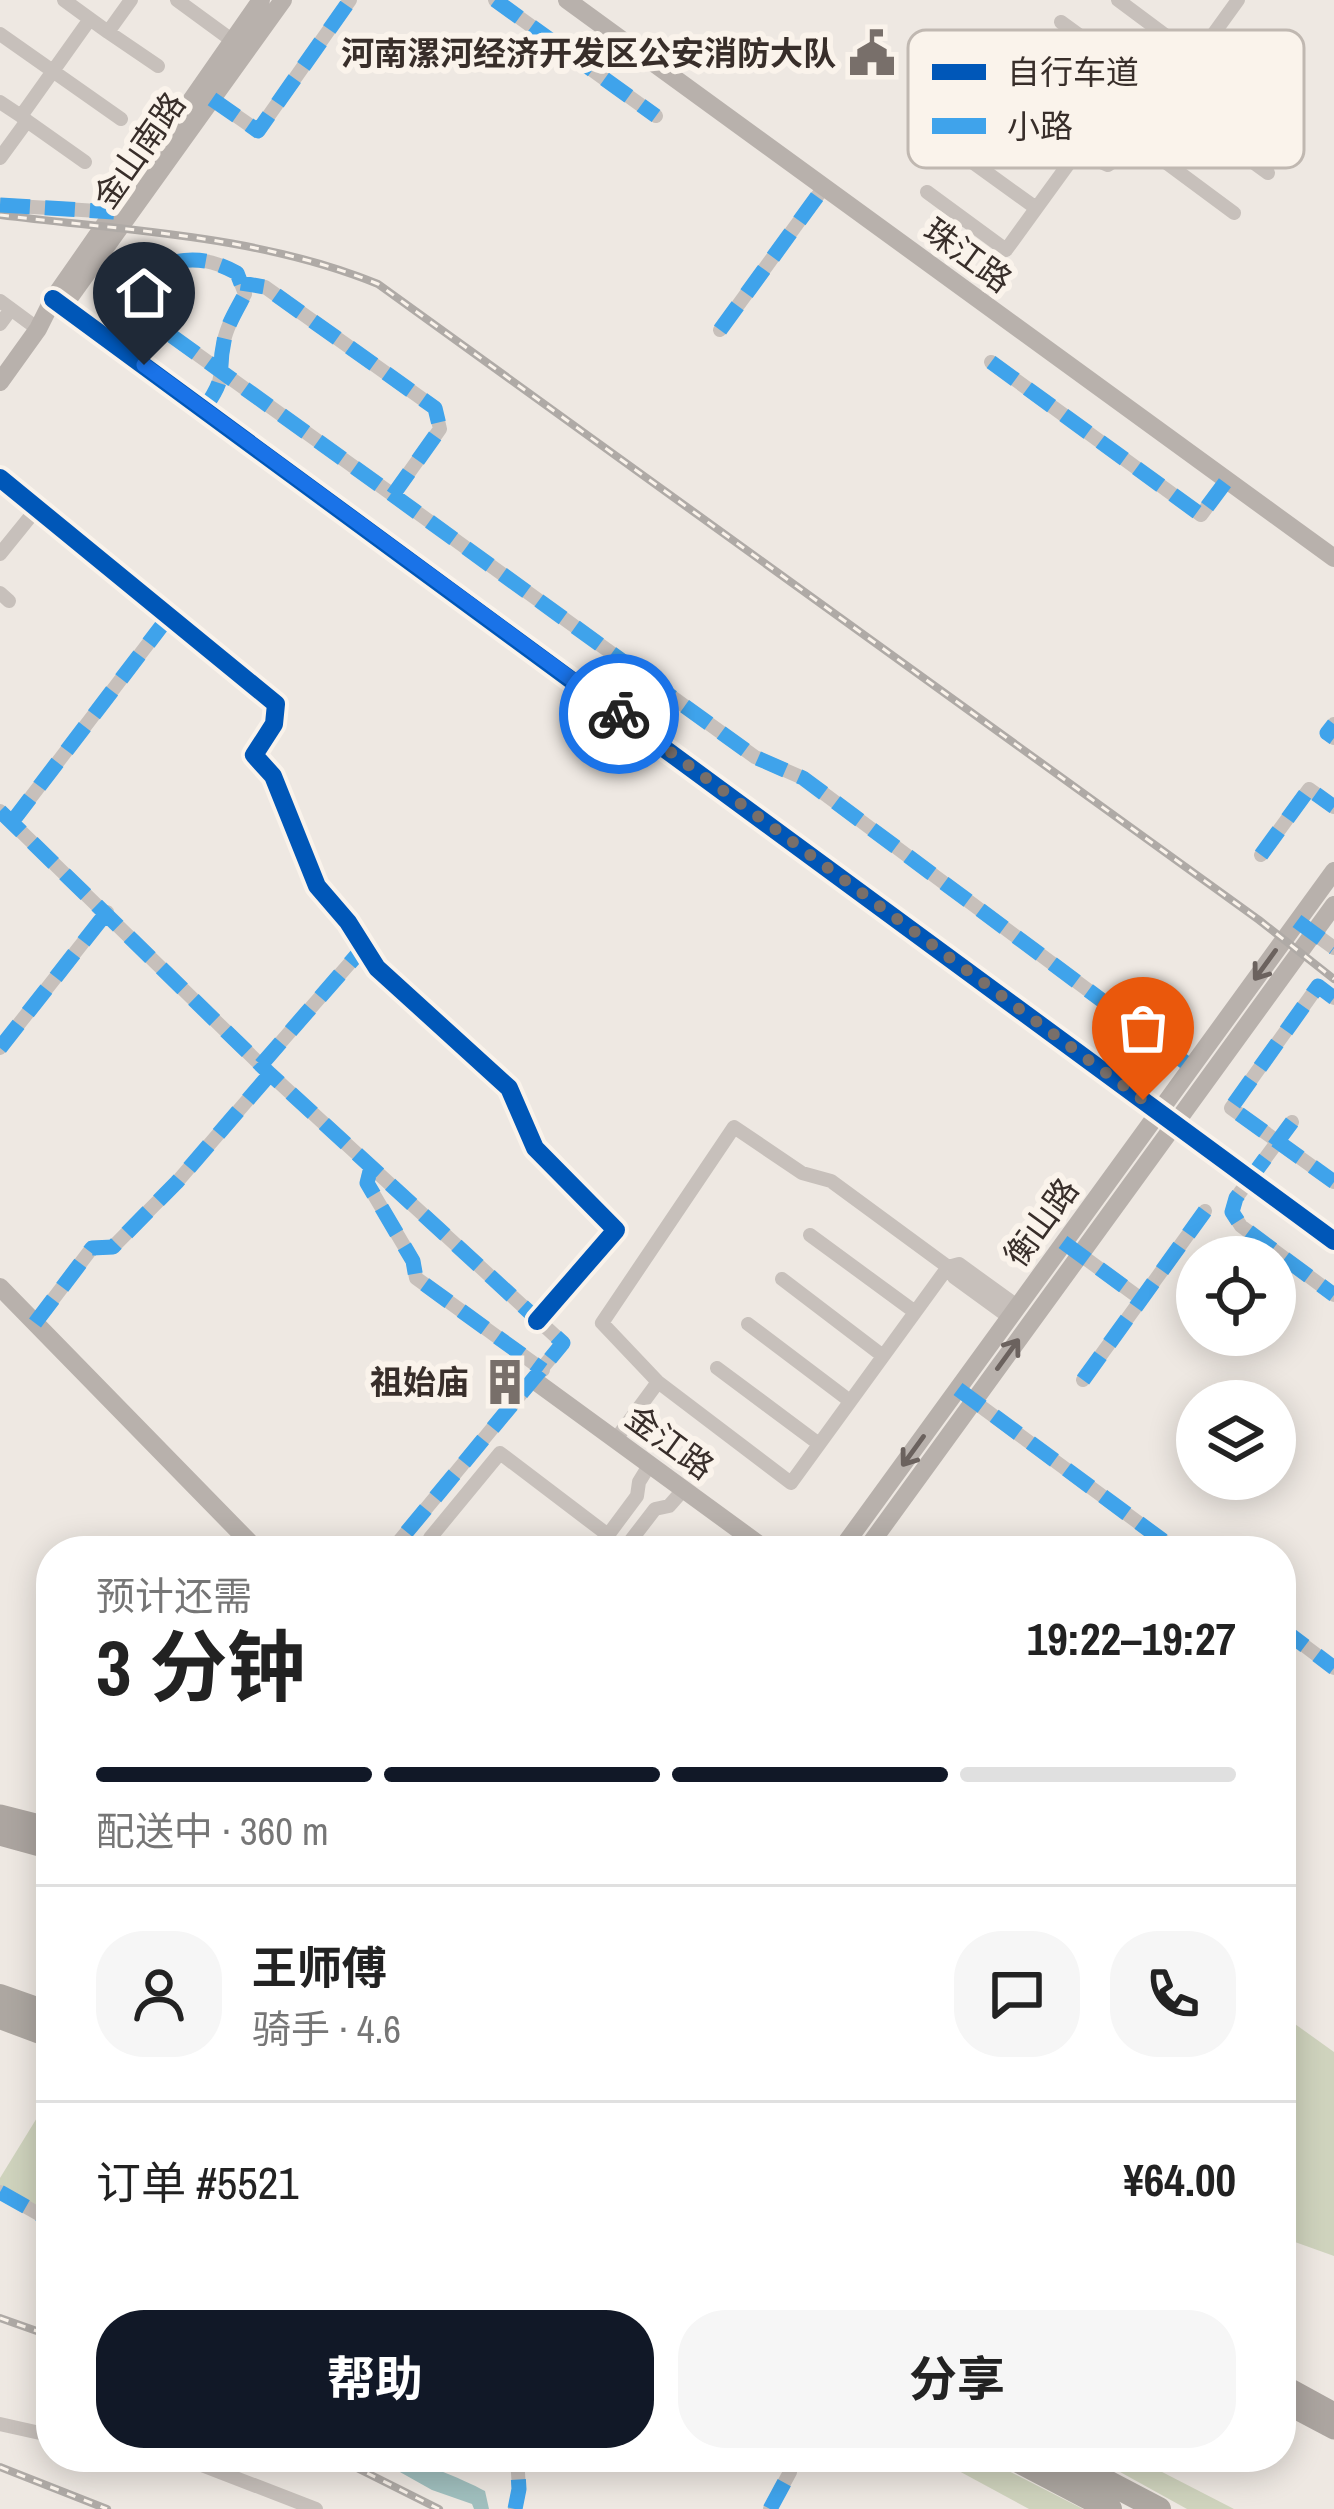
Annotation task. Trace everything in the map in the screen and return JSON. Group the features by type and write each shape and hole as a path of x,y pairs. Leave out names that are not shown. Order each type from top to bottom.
{"highway":[{"path":"0,1996 36,2009"},
{"path":"0,2017 36,2030"},
{"path":"1040,2472 1110,2509"},
{"path":"1089,2472 1159,2509"}],"main road":[{"path":"0,1815 36,1824"},
{"path":"0,1835 36,1845"},
{"path":"1296,2392 1334,2413"},
{"path":"1296,2409 1334,2429"}],"street":[{"path":"64,0 158,67"},
{"path":"109,32 130,0"},
{"path":"177,0 233,41"},
{"name":"金山南路","path":"0,382 38,329 50,323 114,212 261,0"},
{"name":"金山南路","path":"58,302 283,0"},
{"path":"212,99 258,131 350,0"},
{"path":"495,0 656,116"},
{"name":"珠江路","path":"567,0 1334,558"},
{"path":"1118,0 1158,30"},
{"path":"1216,30 1238,0"},
{"path":"0,158 90,19"},
{"path":"1061,22 1072,30"},
{"path":"0,34 121,118"},
{"path":"0,101 85,162"},
{"path":"981,168 1036,208"},
{"path":"927,192 1006,250 1065,168"},
{"path":"1173,168 1234,213"},
{"path":"1261,168 1268,173"},
{"path":"720,330 824,187"},
{"path":"0,205 114,212"},
{"path":"204,409 222,383 222,370 224,342 245,294 238,273 192,257 169,263 139,306 144,316 222,370 755,757 803,778 1190,1066"},
{"path":"241,284 266,287 435,408 440,429 393,495"},
{"path":"58,302 1334,1241"},
{"path":"0,324 6,305 38,329"},
{"path":"991,362 1201,515 1227,480"},
{"path":"0,478 276,704 274,724 254,755 273,776 317,886 376,968 509,1088 535,1148 616,1230 537,1321"},
{"path":"3,544 38,506"},
{"path":"170,615 6,816 266,1070 563,1343 404,1536"},
{"path":"1334,724 1328,733 1334,738"},
{"path":"1262,854 1309,789 1334,807"},
{"name":"衡山路","path":"852,1536 1080,1254 1175,1123 1305,927 1334,871"},
{"name":"衡山路","path":"875,1536 966,1395 1013,1312 1158,1110 1305,927 1334,904"},
{"path":"0,1048 107,912"},
{"path":"1305,927 1334,948"},
{"path":"34,1323 92,1248 113,1246 177,1182 363,948"},
{"path":"1334,998 1318,986 1231,1108 1334,1183"},
{"path":"1292,1122 1236,1198 1232,1212 1240,1226 1334,1295"},
{"path":"948,1267 831,1181 802,1173 734,1127 602,1323 658,1382 791,1483 948,1267 959,1264 1013,1312"},
{"path":"371,1167 368,1183 413,1261 416,1278 539,1376"},
{"path":"1083,1380 1205,1211"},
{"path":"810,1234 915,1312"},
{"path":"1064,1242 1141,1299"},
{"path":"782,1279 883,1356"},
{"path":"0,1287 242,1536"},
{"path":"748,1324 850,1401"},
{"path":"717,1368 819,1444"},
{"name":"金江路","path":"539,1376 748,1536"},
{"path":"616,1439 658,1382"},
{"path":"966,1395 1157,1536"},
{"path":"432,1536 500,1453 608,1535 637,1496 650,1464"},
{"path":"637,1536 655,1509 669,1506 684,1489"},
{"path":"1296,1639 1334,1668"},
{"path":"0,2192 36,2212"},
{"path":"0,2424 36,2432"},
{"path":"220,2472 316,2509"},
{"path":"515,2509 518,2472"},
{"path":"770,2509 790,2472"}],"green space":[{"path":"1296,2025 1334,2052 1334,2256 1296,2242"},
{"path":"36,2119 36,2210 0,2188 0,2178"},
{"path":"961,2472 1010,2472 1083,2509 1029,2509"},
{"path":"1120,2472 1162,2472 1234,2509 1187,2509"}],"water":[{"path":"400,2472 451,2475 485,2491 489,2509 474,2509 472,2504"}],"railway":[{"path":"0,215 239,245 378,284 1259,920 1334,979"},
{"path":"0,2318 36,2331"},
{"path":"0,2467 107,2509"},
{"path":"365,2472 439,2509"}],"marked path":[{"path":"212,99 258,131 350,0"},
{"path":"495,0 656,116"},
{"path":"720,330 824,187"},
{"path":"0,205 114,212"},
{"path":"204,409 219,381 220,375 221,369 222,353 225,335 245,294 237,273 220,265 196,260 169,263 139,306 144,316 393,495 440,429 435,408 265,287 241,283"},
{"path":"991,362 1201,515 1227,480"},
{"path":"393,495 755,757 803,778 1190,1066"},
{"path":"12,822 170,615"},
{"path":"1334,724 1327,733 1334,738"},
{"path":"1261,855 1309,789 1334,807"},
{"path":"0,811 270,1074 563,1343 403,1536"},
{"path":"0,1048 107,912"},
{"path":"1297,921 1334,948"},
{"path":"261,1065 363,948"},
{"path":"1334,998 1318,986 1231,1108 1334,1182"},
{"path":"35,1323 92,1248 113,1247 177,1182 270,1074"},
{"path":"1292,1122 1236,1198 1232,1212 1241,1226 1334,1295"},
{"path":"371,1167 367,1183 413,1261 416,1278 543,1370"},
{"path":"1083,1380 1205,1211"},
{"path":"1063,1242 1141,1299"},
{"path":"958,1389 1157,1536"},
{"path":"1296,1639 1334,1668"},
{"path":"0,2192 36,2212"},
{"path":"515,2509 518,2472"},
{"path":"770,2509 790,2472"}],"cycle path":[{"path":"53,299 1334,1241"},
{"path":"0,478 276,704 274,724 254,755 273,776 317,886 348,922 377,968 509,1088 535,1148 616,1230 537,1321"}],"way so far":[{"path":"619,714 1143,1100"}],"place":[{"name":"河南漯河经济开发区公安消防大队","path":"872,53"},
{"name":"祖始庙","path":"505,1382"}],"route":[{"path":"144,365 619,714"}]}
